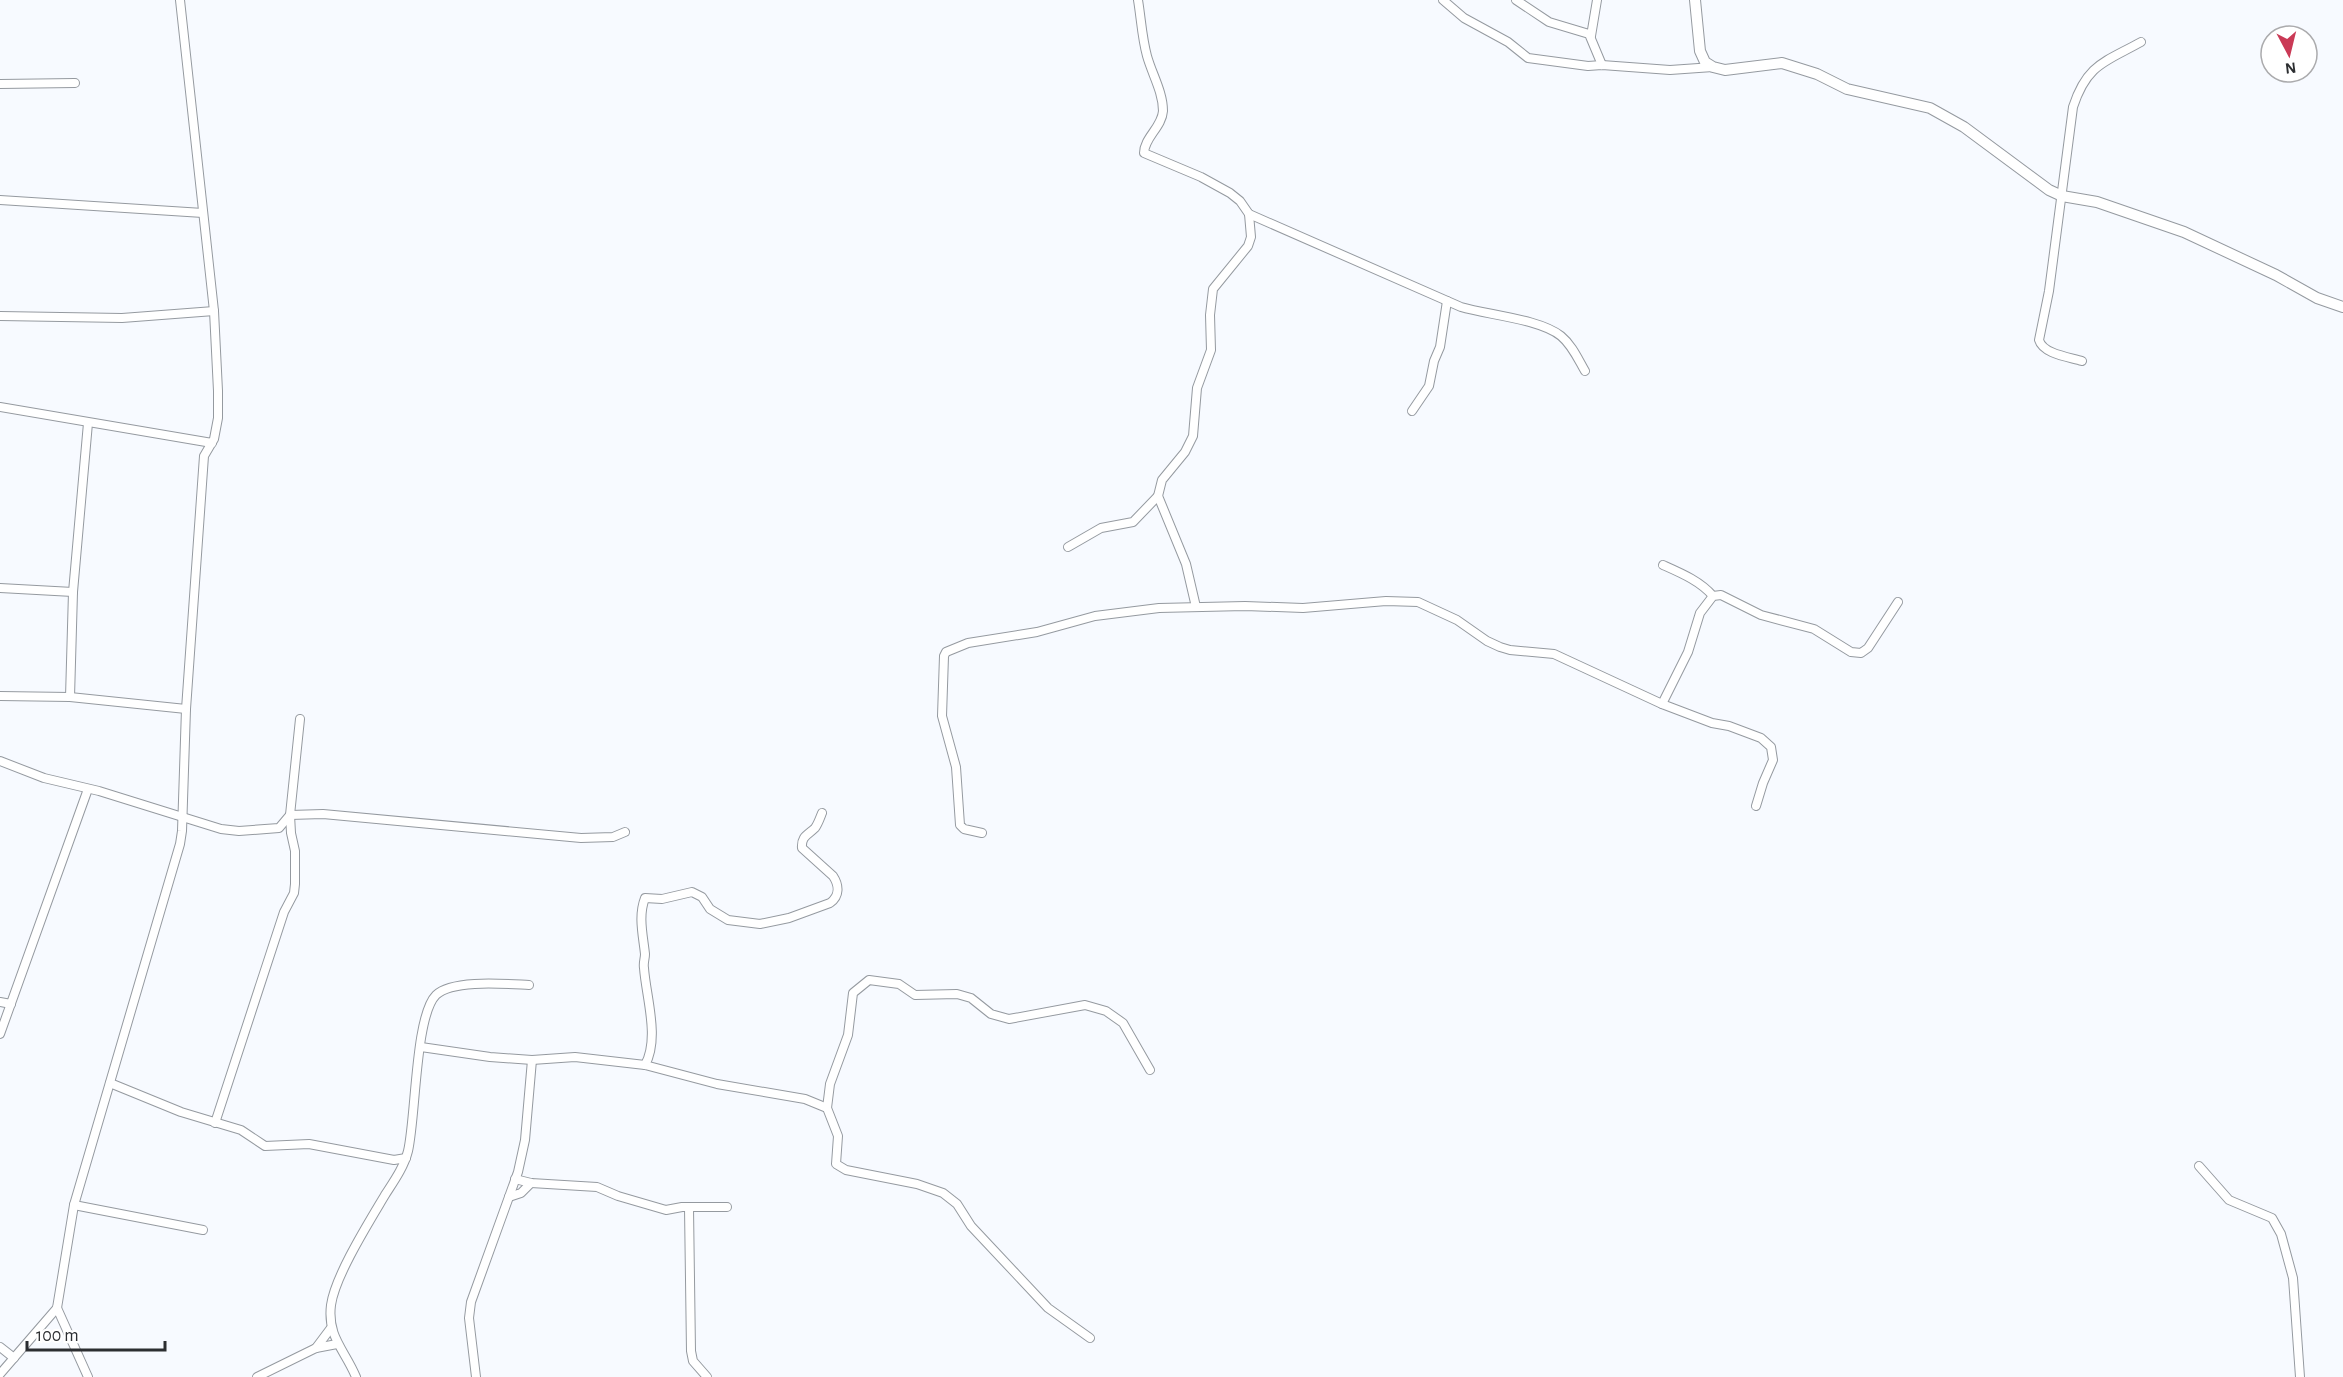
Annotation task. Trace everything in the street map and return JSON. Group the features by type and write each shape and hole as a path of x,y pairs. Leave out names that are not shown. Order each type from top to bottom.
{"street":[{"path":"0,1374 57,1308 74,1205 180,844 183,818 186,709 204,456 212,443 218,418 218,391 213,311 180,0"},
{"path":"1068,547 1101,528 1133,522 1158,496 1162,480 1185,452 1193,436 1197,388 1211,350 1210,315 1213,289 1248,246 1251,237 1249,214 1240,201 1230,193 1201,177 1144,153 1145,146 1161,119 1162,111 1161,99 1147,55 1138,0"},
{"path":"1443,0 1464,18 1501,38 1528,58 1588,66 1670,70 1713,67"},
{"path":"1516,0 1549,22 1586,32 1591,36"},
{"path":"1597,0 1591,36 1602,65"},
{"path":"1695,0 1700,51 1705,62 1713,67 1725,70 1782,63 1816,74 1847,89 1930,108 1964,127 2049,190 2062,196 2097,202 2184,231 2276,274 2318,298 2343,307"},
{"path":"2082,360 2047,350 2041,346 2039,340 2049,291 2073,107 2090,71 2141,42"},
{"path":"0,84 75,84"},
{"path":"0,200 203,213"},
{"path":"1249,214 1447,301 1487,315 1506,316 1544,327 1561,336 1574,351 1585,371"},
{"path":"1413,411 1429,386 1434,361 1440,347 1447,301"},
{"path":"1,319 122,318 213,311"},
{"path":"0,407 212,443"},
{"path":"70,697 73,592 88,423"},
{"path":"1158,496 1186,564 1196,607"},
{"path":"1663,565 1690,578 1706,588 1713,596 1721,596 1761,615 1814,629 1851,652 1861,653 1868,648 1898,602"},
{"path":"0,588 73,592"},
{"path":"1662,704 1688,652 1700,613 1713,596"},
{"path":"982,833 964,829 960,825 956,767 942,716 946,652 968,643 1037,632 1095,616 1159,608 1303,608 1386,601 1418,602 1457,620 1487,641 1500,647 1554,654 1662,704 1761,738 1771,747 1773,760 1762,783 1756,806"},
{"path":"0,696 70,697 186,709"},
{"path":"215,1123 284,912 294,893 295,851 290,815 300,719"},
{"path":"0,761 44,778 221,829 256,831 279,828 290,815 343,814 420,825 581,838 606,838 625,832"},
{"path":"0,1034 88,789"},
{"path":"645,1065 651,1048 648,989 641,927 641,907 645,898 662,899 692,892 702,897 710,909 728,920 760,924 789,918 830,903 837,894 837,882 802,848 801,843 806,834 814,828 822,813"},
{"path":"1090,1338 1048,1308 971,1226 957,1204 942,1193 917,1184 846,1170 836,1164 838,1136 828,1108 830,1084 848,1035 853,993 868,980 899,984 915,995 957,994 971,998 991,1014 1009,1019 1085,1005 1106,1011 1123,1023 1150,1070"},
{"path":"356,1377 331,1328 331,1308 338,1282 406,1158 429,1004 437,993 451,988 475,984 529,985"},
{"path":"0,1002 11,1004"},
{"path":"421,1047 532,1060 575,1057 645,1065 717,1084 805,1099 828,1108"},
{"path":"476,1377 468,1318 471,1302 515,1179 525,1140 532,1060"},
{"path":"110,1083 181,1112 241,1131 265,1146 309,1144 394,1160 406,1158"},
{"path":"394,1160 400,1172"},
{"path":"2199,1166 2229,1200 2272,1218 2281,1234 2293,1278 2300,1377"},
{"path":"515,1179 531,1183 597,1187 658,1209 727,1207"},
{"path":"509,1197 521,1193 531,1183"},
{"path":"74,1205 203,1230"},
{"path":"689,1208 691,1351 693,1360 707,1377"},
{"path":"57,1308 88,1377"},
{"path":"315,1348 331,1328"},
{"path":"257,1377 315,1348 338,1344"},
{"path":"0,1347 14,1358"}]}
